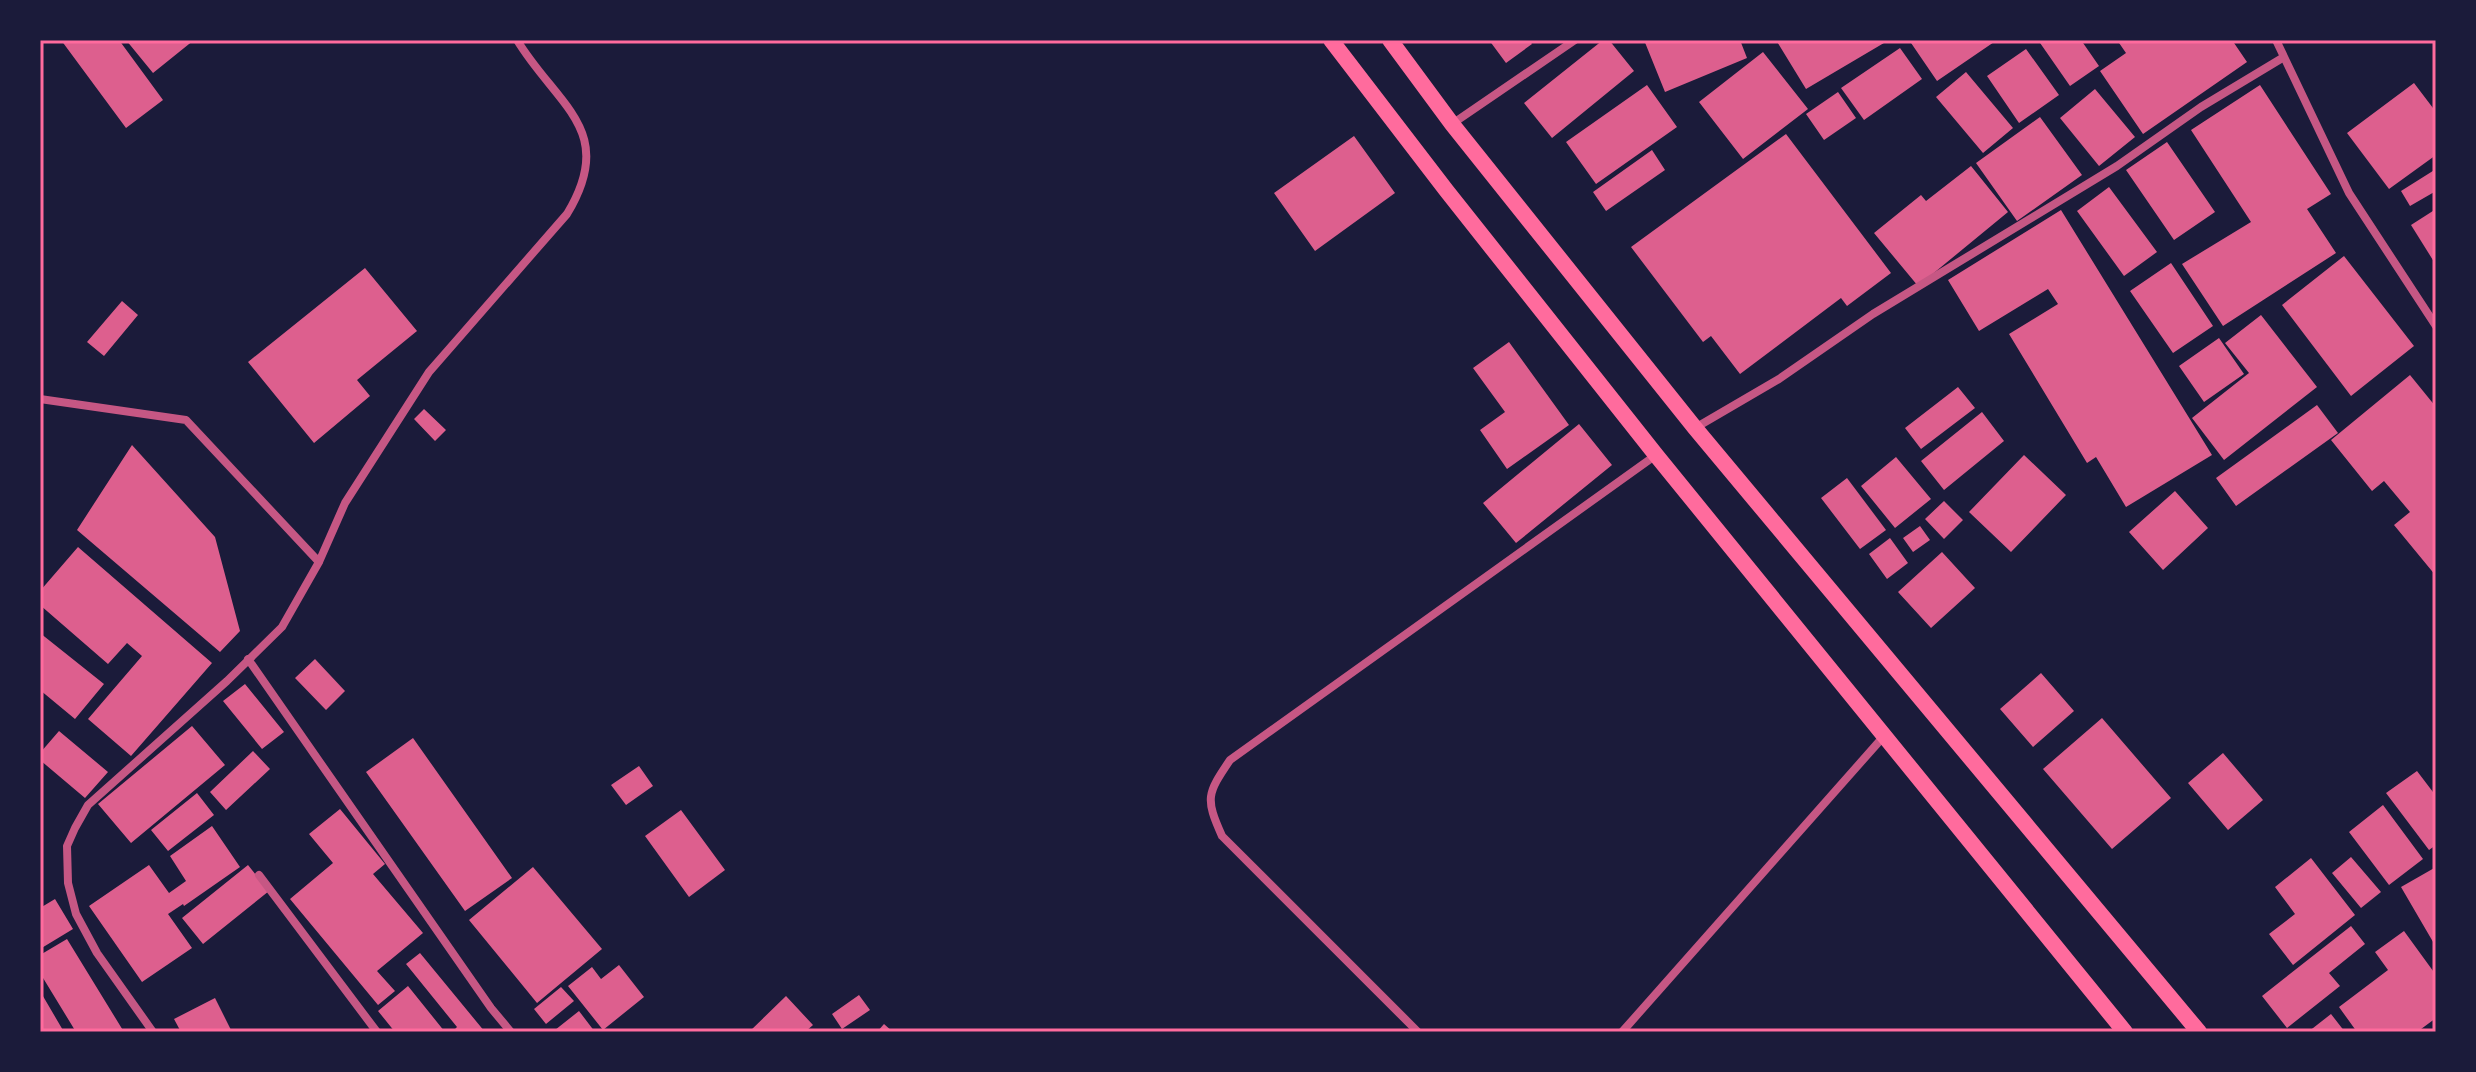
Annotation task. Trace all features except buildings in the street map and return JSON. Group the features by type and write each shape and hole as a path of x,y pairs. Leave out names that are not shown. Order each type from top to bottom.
{"main road":[{"path":"1331,40 1656,455 2125,1032"},
{"path":"1390,40 1452,124 1695,428 2199,1032"}],"street":[{"path":"153,1032 97,953 76,914 68,883 67,846 88,805 282,627 319,562 345,503 429,372 567,214 579,194 588,157 585,138 567,106 517,40"},
{"path":"1452,124 1575,40"},
{"path":"2276,40 2349,193 2436,326"},
{"path":"1695,428 1779,379 1873,314 2117,166 2201,107 2284,57"},
{"path":"40,399 186,420 319,562"},
{"path":"1418,1032 1222,836 1209,808 1212,786 1230,760 1656,455"},
{"path":"248,659 491,1008 511,1032"},
{"path":"1622,1032 1884,736"},
{"path":"259,875 377,1032"}]}
